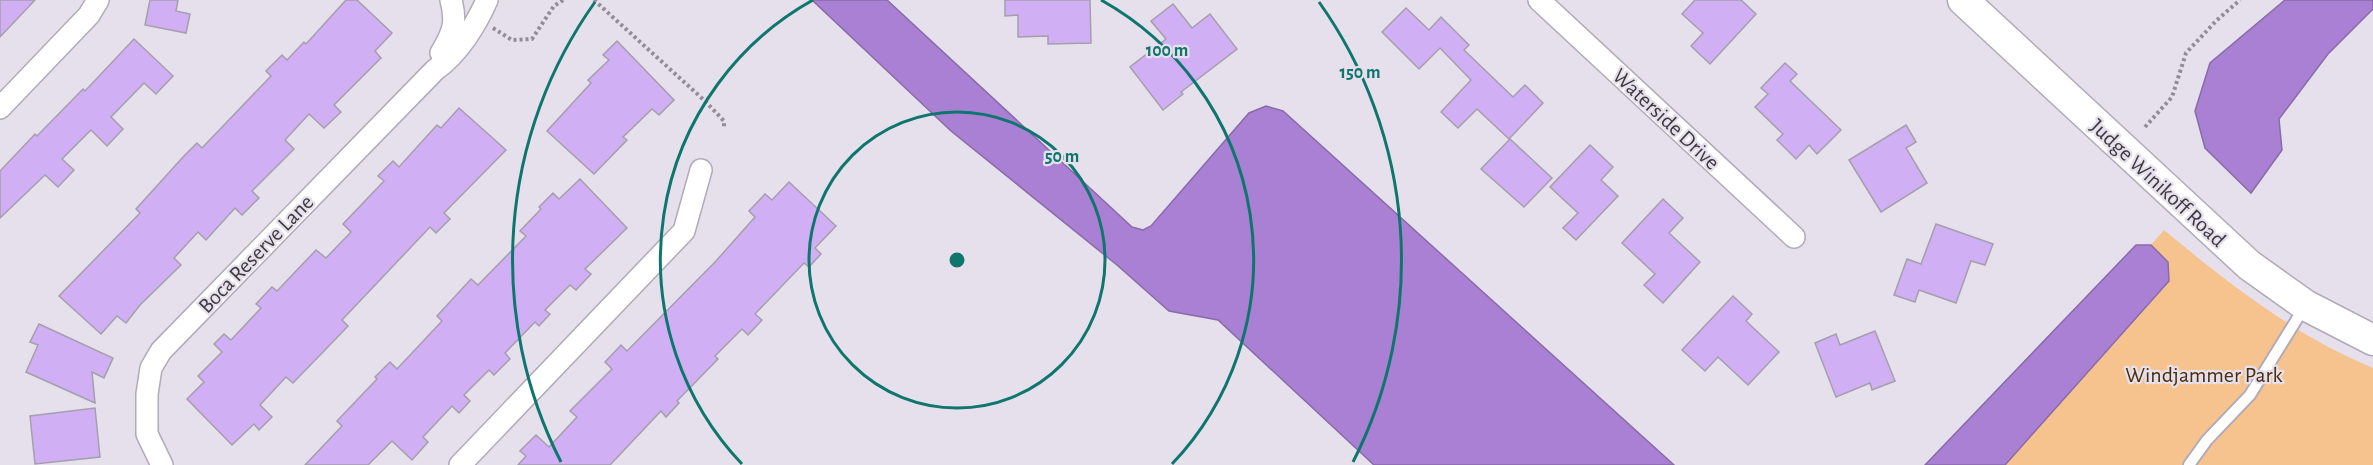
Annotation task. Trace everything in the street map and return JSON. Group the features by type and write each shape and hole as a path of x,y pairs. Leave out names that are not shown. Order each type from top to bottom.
{"street":[{"path":"0,108 89,15 98,0"},
{"name":"Boca Reserve Lane","path":"435,70 452,32 455,15 451,0"},
{"name":"Boca Reserve Lane","path":"162,465 147,434 147,394 152,368 161,351 435,70 454,54 487,0"},
{"name":"Waterside Drive","path":"1539,0 1794,237"},
{"name":"Judge Winikoff Road","path":"1962,0 2233,252 2305,305 2373,340"},
{"path":"460,465 684,231 701,170"}],"lane":[{"path":"2189,465 2207,440 2250,395 2305,305"}],"path":[{"path":"489,27 512,40 532,39 554,6 563,0"},
{"path":"594,0 705,101 724,121 724,128"},
{"path":"2145,127 2172,97 2186,53 2217,20 2240,0"}],"green space":[{"name":"Windjammer Park","path":"2164,230 2263,307 2316,340 2373,368 2373,465 2005,465 2169,281 2168,262 2151,245"}],"shaded area":[{"path":"812,0 887,0 1132,227 1143,230 1151,226 1249,113 1266,106 1283,111 1674,465 1374,465 1218,320 1169,311 1117,265 951,131"},
{"path":"2285,0 2373,0 2373,9 2328,54 2279,119 2282,150 2251,193 2205,148 2195,111 2210,63"},
{"path":"2136,245 2151,245 2168,262 2169,281 2005,465 1925,465"}],"building":[{"path":"0,0 35,0 0,37"},
{"path":"150,0 178,0 176,11 190,14 186,33 145,25"},
{"path":"346,0 357,0 392,33 375,51 381,58 334,105 341,112 324,128 309,114 285,140 294,149 252,191 259,198 242,215 235,208 206,240 198,232 174,258 181,265 140,305 126,323 117,316 101,334 59,296 140,213 136,209 183,157 197,143 202,148 271,76 266,71 282,55 287,60 304,42 306,44"},
{"path":"1005,0 1090,0 1091,43 1048,44 1048,36 1018,37 1018,15 1005,16"},
{"path":"1695,0 1741,0 1756,14 1710,64 1691,46 1703,33 1682,14"},
{"path":"1173,4 1192,28 1210,14 1237,49 1181,92 1183,94 1163,110 1130,67 1166,39 1151,21"},
{"path":"1406,8 1429,30 1441,17 1469,45 1464,50 1513,97 1525,85 1543,103 1509,139 1477,109 1458,128 1441,112 1471,80 1440,48 1419,69 1382,32"},
{"path":"134,39 173,76 156,94 144,83 111,117 123,129 107,146 91,130 62,159 74,170 58,187 45,175 0,218 0,171 35,134 37,136 83,89 85,91"},
{"path":"617,41 674,100 659,115 652,109 623,137 627,140 594,174 547,131 591,83 588,80 609,60 603,55"},
{"path":"1785,63 1797,74 1790,81 1841,130 1817,154 1809,145 1796,159 1777,140 1783,134 1755,107 1768,94 1761,88"},
{"path":"459,108 506,150 444,213 450,219 436,233 430,227 342,320 348,326 325,350 293,383 286,377 260,405 272,417 259,430 254,424 232,445 187,399 204,382 198,376 222,352 214,344 224,334 231,340 261,308 256,304 272,287 277,291 316,250 326,258 351,232 343,224 384,181 378,176 393,161 399,167 437,125 441,128"},
{"path":"1906,125 1916,142 1906,148 1927,183 1881,212 1849,160"},
{"path":"1510,139 1552,178 1524,207 1481,169"},
{"path":"1590,145 1613,167 1601,180 1618,196 1576,240 1563,228 1578,213 1550,187"},
{"path":"580,179 627,228 585,269 591,274 576,290 570,285 545,310 550,314 539,326 535,322 505,353 510,359 494,375 489,370 464,395 470,401 459,413 452,406 423,437 428,442 412,460 392,441 368,465 305,465 342,426 337,421 377,379 375,377 390,362 397,369 442,321 437,316 471,279 478,285 526,236 520,231 541,209 539,207 553,193 559,199"},
{"path":"789,182 836,226 815,248 821,254 809,267 804,263 755,314 762,320 748,335 742,329 715,356 718,359 677,401 679,403 666,417 661,411 610,465 518,465 526,456 520,451 536,435 549,447 577,417 570,411 612,369 605,362 621,345 627,351 716,261 755,217 749,211 765,194 772,200"},
{"path":"1663,199 1683,218 1669,233 1700,262 1663,303 1644,285 1655,274 1622,243"},
{"path":"1936,224 1993,244 1985,265 1971,261 1956,303 1919,290 1915,302 1894,295 1907,259 1921,264"},
{"path":"1733,296 1752,314 1746,321 1779,352 1748,385 1718,357 1705,371 1682,350"},
{"path":"39,324 113,358 104,378 92,372 95,403 26,372 38,345 30,342"},
{"path":"1875,331 1895,381 1872,390 1870,383 1836,397 1815,343 1836,334 1840,345"},
{"path":"95,408 100,457 35,464 30,416"}]}
